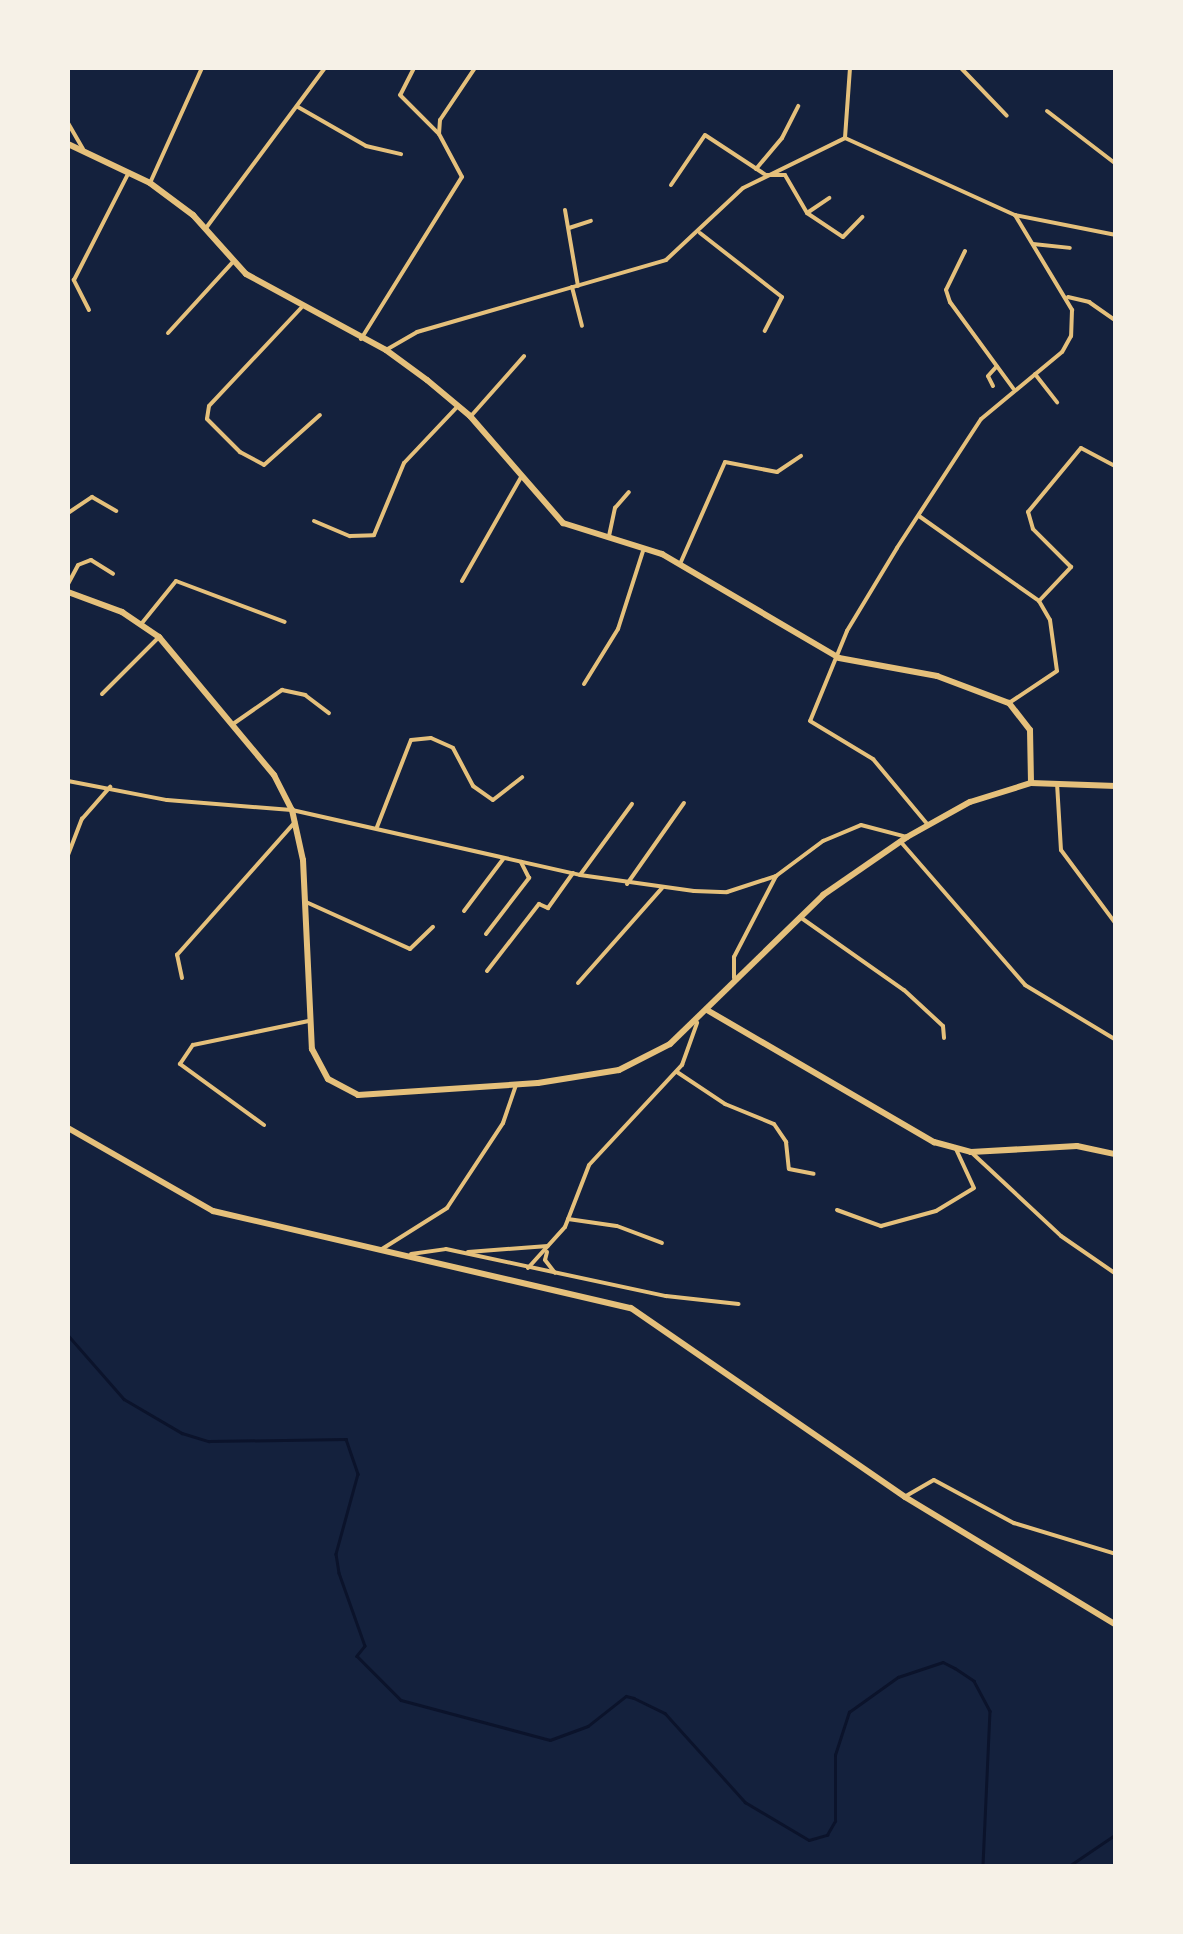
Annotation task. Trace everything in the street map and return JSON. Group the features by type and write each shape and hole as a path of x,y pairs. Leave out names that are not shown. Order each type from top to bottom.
{"main road":[{"path":"68,144 150,183 206,228 232,263 302,308 386,350 470,416 563,523 644,546 840,658 936,676 1009,703 1030,730 1030,782"},
{"path":"68,592 142,622 159,637 234,724 292,810 309,1020 321,1072 349,1093 516,1085 619,1070 697,1022 734,978 800,917 928,825 970,802 1030,782 1116,786"},
{"path":"707,1010 890,1120 956,1149 971,1152 1077,1146 1116,1154"},
{"path":"68,1128 164,1189 213,1211 631,1308 905,1498 1116,1625"}],"street":[{"path":"150,183 202,68"},
{"path":"206,228 324,68"},
{"path":"361,338 462,177 439,134 400,95 414,68"},
{"path":"439,134 445,110 474,68"},
{"path":"845,138 850,68"},
{"path":"962,68 1007,116"},
{"path":"296,106 366,146 401,154"},
{"path":"756,169 782,138 798,106"},
{"path":"1047,111 1116,164"},
{"path":"68,123 83,149"},
{"path":"671,185 702,134 766,174 785,175 808,214 843,236 862,217"},
{"path":"386,350 417,332 666,260 766,174 845,138 1015,215 1116,235"},
{"path":"89,310 74,280 129,172"},
{"path":"808,214 829,198"},
{"path":"564,210 582,326"},
{"path":"928,825 874,759 810,721 840,658 847,631 982,419 1072,336 1068,297 1015,215"},
{"path":"569,228 591,220"},
{"path":"700,233 782,297 764,331"},
{"path":"1033,244 1070,248"},
{"path":"965,252 946,290 1012,388"},
{"path":"1030,257 1049,253"},
{"path":"168,333 232,263"},
{"path":"1068,297 1090,302 1116,321"},
{"path":"302,308 209,406 207,419 240,452 264,465 320,415"},
{"path":"470,416 524,356"},
{"path":"992,386 988,376 997,366"},
{"path":"1035,374 1056,402"},
{"path":"314,521 350,536 374,534 404,463 458,406"},
{"path":"1040,601 1071,566 1033,528 1028,512 1080,448 1116,467"},
{"path":"680,564 725,462 777,472 801,456"},
{"path":"462,581 522,477"},
{"path":"610,536 615,508 630,492"},
{"path":"68,512 92,496 116,511"},
{"path":"920,516 1040,601 1055,634 1056,672 1009,703"},
{"path":"584,684 618,630 644,546"},
{"path":"68,584 78,565 92,560 112,574"},
{"path":"142,622 176,581 285,622"},
{"path":"102,694 159,637"},
{"path":"234,724 282,690 305,695 329,713"},
{"path":"377,828 410,740 431,738 453,748 466,777 493,800 522,777"},
{"path":"68,781 167,800 292,810 627,884 727,892 776,876 823,841 861,825 904,839 1024,985 1116,1040"},
{"path":"1057,783 1062,850 1116,924"},
{"path":"68,854 82,819 110,787"},
{"path":"627,884 684,803"},
{"path":"580,875 632,804"},
{"path":"182,978 177,955 277,834 295,822"},
{"path":"464,911 504,858"},
{"path":"486,934 529,878 521,862"},
{"path":"486,972 539,904 548,908 573,873"},
{"path":"734,978 734,957 776,876"},
{"path":"578,983 662,888"},
{"path":"302,900 410,950 432,927"},
{"path":"1108,912 1116,915"},
{"path":"800,917 904,990 943,1026 944,1038"},
{"path":"264,1125 180,1064 193,1045 309,1020"},
{"path":"556,1273 544,1260 568,1219 588,1165 677,1072 697,1022"},
{"path":"677,1072 725,1104 774,1124 786,1142 789,1169 814,1174"},
{"path":"382,1249 448,1208 503,1122 516,1085"},
{"path":"837,1210 881,1226 936,1212 974,1188 956,1149"},
{"path":"971,1152 1060,1236 1116,1274"},
{"path":"568,1219 617,1226 662,1243"},
{"path":"410,1254 552,1244"},
{"path":"528,1268 552,1244"},
{"path":"462,1252 528,1268 739,1304"},
{"path":"905,1498 934,1480 1032,1530 1116,1554"}],"waterway":[{"path":"68,1335 124,1399 182,1433 209,1441 346,1439 358,1474 336,1554 339,1573 365,1646 357,1656 401,1700 550,1740 588,1726 626,1696 634,1698 665,1713 745,1802 809,1840 827,1835 835,1821 835,1755 849,1712 898,1677 943,1662 955,1668 974,1681 990,1711 983,1866"},
{"path":"1069,1866 1116,1834"}]}
